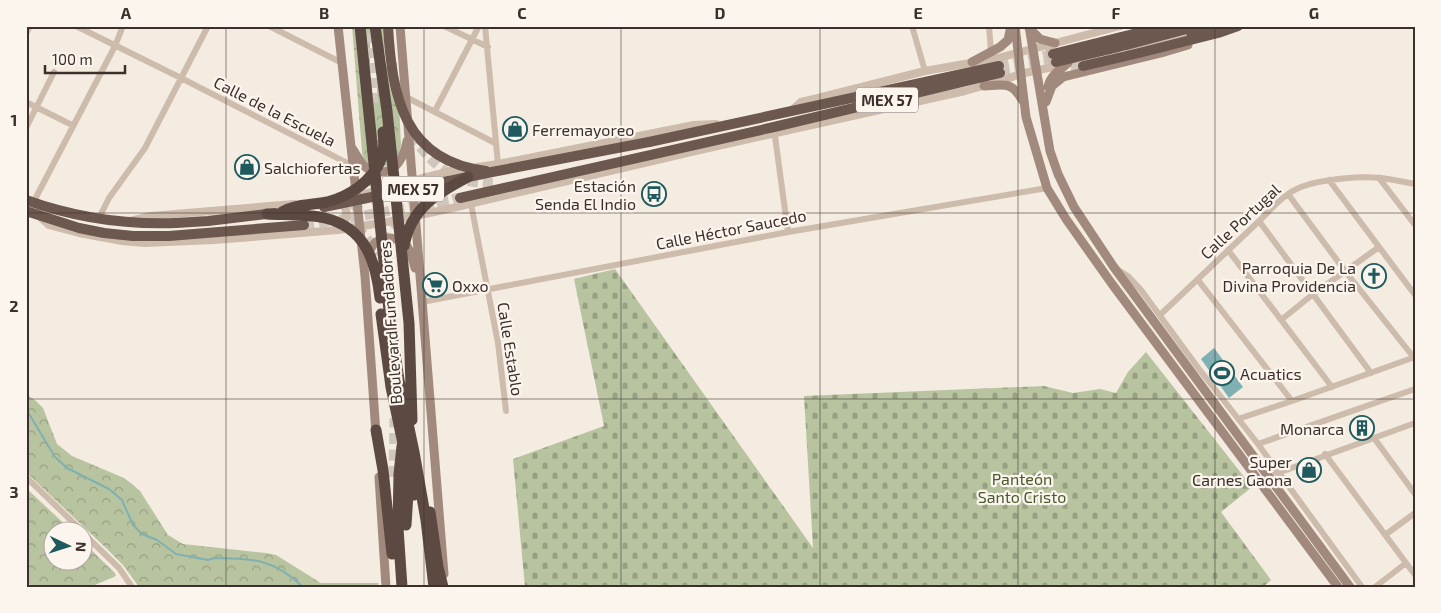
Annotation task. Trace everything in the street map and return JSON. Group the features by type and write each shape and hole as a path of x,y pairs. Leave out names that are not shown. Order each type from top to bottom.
{"highway":[{"name":"Boulevard Fundadores","path":"360,26 377,206 394,350 426,520 434,587"},
{"path":"282,212 293,207 334,200 348,194 367,180 381,159 383,125 374,42 370,26"},
{"name":"Boulevard Fundadores","path":"375,26 387,111 411,354 412,416 402,586"},
{"path":"388,26 395,84 403,112 414,132 421,141 444,159 457,165 495,168"},
{"path":"1134,34 1147,26"},
{"path":"1055,54 1165,26"},
{"path":"1055,54 1123,46 1198,26"},
{"path":"1181,36 1212,26"},
{"path":"1083,66 1139,54 1235,27"},
{"name":"MEX 57","path":"460,198 572,172 774,130 983,82 998,68"},
{"name":"MEX 57","path":"30,201 98,220 176,223 333,206 468,177 495,168 649,142 998,68"},
{"path":"494,183 545,172 572,172"},
{"path":"402,586 398,528 399,474 404,422 407,349 403,274 404,243 419,211 436,195 468,177"},
{"path":"26,212 96,231 133,236 179,235 304,225"},
{"path":"267,214 317,217 337,222 356,234 373,261 391,387 413,486 428,587"},
{"path":"376,430 383,470 395,571 402,586"},
{"path":"421,462 438,567 444,587"},
{"path":"394,477 394,531 398,574 402,586"}],"main road":[{"path":"338,26 365,276 386,587"},
{"path":"400,26 410,130 414,216 444,587"},
{"path":"972,62 998,68 1000,47 1008,40 1013,26"},
{"path":"1013,26 1024,105 1047,188 1066,219 1112,284 1338,587"},
{"path":"1029,27 1055,54"},
{"path":"1029,27 1050,151 1058,174 1074,207 1113,266 1273,474 1328,549 1350,587"},
{"path":"1046,102 1052,86 1063,77 1213,39 1229,32 1235,27"},
{"path":"1046,129 1048,84 1056,72 1068,63"},
{"path":"983,82 1012,87 1018,92 1024,105"},
{"path":"351,146 364,166 376,172 384,172 396,166 406,147 410,130"},
{"path":"365,276 368,256 372,247 376,242 392,238 400,240 407,246 420,280"}],"street":[{"path":"26,34 30,26"},
{"name":"Calle de la Escuela","path":"76,26 353,166"},
{"path":"30,201 115,46 123,26"},
{"path":"98,220 109,198 145,148 208,26"},
{"path":"270,26 342,62"},
{"path":"444,26 488,47"},
{"path":"435,111 479,26"},
{"path":"485,26 496,143 495,168"},
{"path":"912,26 925,72"},
{"path":"988,26 998,68"},
{"path":"998,68 1020,74 1036,71 1055,54 1120,26"},
{"path":"998,68 1017,53 1032,49 1055,54 1068,63 1129,50 1222,26"},
{"path":"791,111 801,102 972,62"},
{"path":"26,128 54,72"},
{"path":"406,97 496,143"},
{"path":"26,102 72,126"},
{"path":"125,222 151,216 334,201 356,197 382,188 440,174 495,168 694,125 736,124"},
{"path":"39,216 49,225 79,233 145,243 338,230 391,222 470,204 704,149 774,130 788,232"},
{"path":"440,174 434,180 429,193 435,204 448,209"},
{"path":"1380,178 1415,225"},
{"name":"Calle Portugal","path":"1160,315 1281,199 1302,186 1329,180 1380,178 1415,184"},
{"path":"1329,180 1415,295"},
{"name":"Calle Héctor Saucedo","path":"422,302 788,232 1047,188"},
{"path":"1238,419 1414,358 1345,271 1288,194"},
{"path":"334,201 343,205 347,213 346,219 338,230"},
{"name":"Calle Establo","path":"470,204 498,343 506,411"},
{"path":"1259,221 1371,373"},
{"path":"1281,320 1312,295 1379,247"},
{"path":"1228,250 1332,387"},
{"path":"1113,266 1136,284 1160,315 1199,369 1258,444 1273,474"},
{"path":"1198,280 1292,401"},
{"path":"1258,444 1415,388"},
{"path":"1259,480 1325,454 1415,423"},
{"path":"1374,438 1415,494"},
{"path":"1325,454 1415,575"},
{"path":"26,477 71,520"},
{"path":"1385,535 1415,513"},
{"path":"92,541 119,568 132,587"},
{"path":"1328,549 1362,587"},
{"path":"1375,587 1406,563"}],"green space":[{"path":"352,26 370,26 370,94 377,95 377,26 385,26 384,67 397,63 401,145 398,157 386,166 371,166 362,155"},
{"name":"Panteón Santo Cristo","path":"615,269 813,548 804,396 1044,386 1073,393 1100,389 1116,393 1128,372 1146,352 1252,487 1221,512 1271,580 1263,587 525,587 513,459 604,426 574,279"},
{"path":"26,394 43,408 57,444 72,456 124,478 132,484 140,491 168,535 183,544 276,555 321,583 378,583 379,587 139,587 123,565 92,535 92,520 76,520 26,472"},
{"path":"26,488 60,520 42,520 42,570 92,570 92,551 116,575 90,587 43,587 26,584"}],"water":[{"name":"Acuatics","path":"1214,348 1243,387 1229,398 1201,359"}],"waterway":[{"path":"26,409 55,457 67,468 109,489 122,500 133,525 142,534 157,540 176,554 208,560 228,558 262,562 282,571 303,587"}],"tunnel":[{"path":"372,33 373,106"},
{"path":"999,66 1053,54"},
{"path":"1000,73 1056,62"},
{"path":"1056,70 1083,66"},
{"path":"411,135 428,156 456,177 467,181 494,183"},
{"path":"341,220 353,211 362,200 369,188 373,173"},
{"path":"350,218 460,198"},
{"path":"421,209 460,198"},
{"path":"387,261 387,249 390,238 395,228 403,219"},
{"path":"304,225 331,221"},
{"path":"356,226 369,242 376,256"},
{"path":"394,477 395,418"}],"place":[{"name":"Ferremayoreo","path":"515,129"},
{"name":"Salchiofertas","path":"247,167"},
{"name":"Estación Senda El Indio","path":"654,194"},
{"name":"Parroquia De La Divina Providencia","path":"1374,276"},
{"name":"Oxxo","path":"435,285"},
{"name":"Acuatics","path":"1222,373"},
{"name":"Monarca","path":"1362,428"},
{"name":"Super Carnes Gaona","path":"1309,470"}]}
